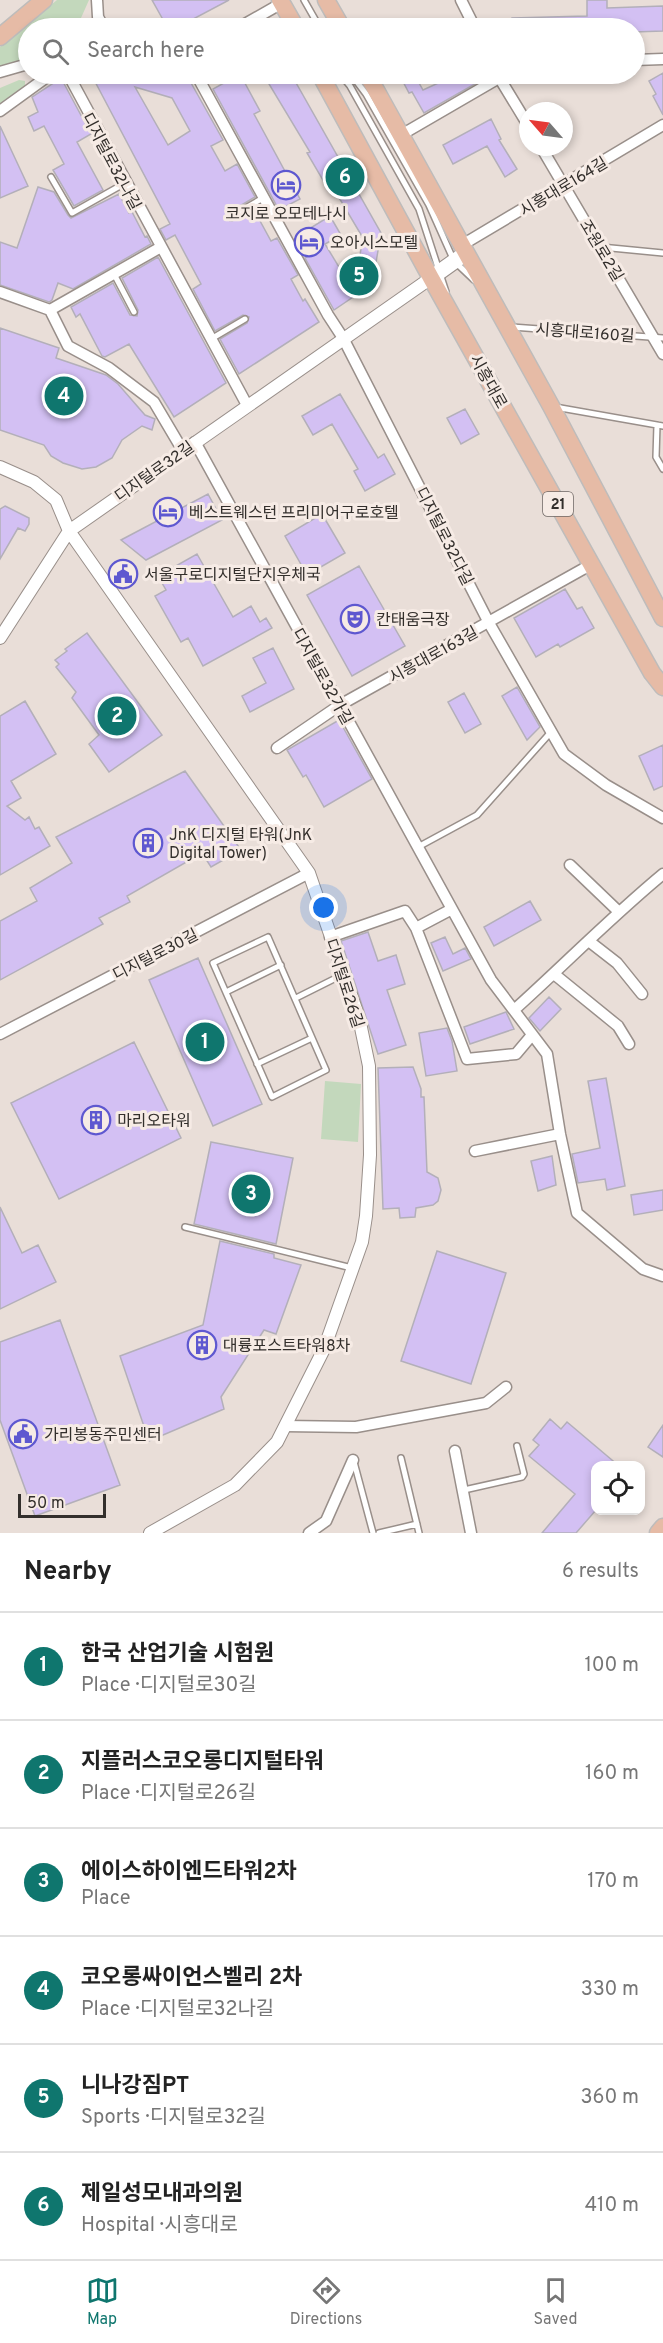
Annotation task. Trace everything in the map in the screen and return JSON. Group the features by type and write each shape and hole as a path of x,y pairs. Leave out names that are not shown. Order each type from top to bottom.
{"main road":[{"path":"23,18 44,0"},
{"path":"326,0 336,18"},
{"path":"281,1 290,18"},
{"path":"0,37 18,22"},
{"name":"시흥대로","path":"326,84 435,274 455,319 658,680 663,699"},
{"name":"21","path":"373,84 461,253 492,298 663,618"},
{"name":"디지털로32길","path":"435,274 461,253"},
{"path":"658,1533 663,1527"}],"street":[{"path":"98,0 99,18"},
{"path":"461,0 470,18"},
{"path":"254,18 281,1"},
{"path":"645,60 663,59"},
{"path":"0,72 18,67"},
{"path":"0,111 37,84"},
{"name":"디지털로32나길","path":"72,84 246,406"},
{"path":"201,84 343,338"},
{"path":"401,135 486,84"},
{"path":"506,84 519,108"},
{"name":"시흥대로164길","path":"461,253 663,125"},
{"name":"조원로2길","path":"546,156 658,337 663,354"},
{"path":"50,310 160,248"},
{"name":"디지털로32길","path":"0,638 69,531 435,274"},
{"path":"0,292 50,310 68,345 109,368 154,402 183,451"},
{"name":"디지털로32다길","path":"343,338 489,623 564,754 606,785 663,818"},
{"name":"디지털로32가길","path":"195,442 491,980 547,1054 560,1134 577,1214 643,1269 663,1276"},
{"name":"디지털로26길","path":"0,467 34,482 56,500 69,531 309,873 359,1018 369,1066 370,1155 362,1242 324,1349 277,1442 234,1485 150,1533"},
{"name":"시흥대로163길","path":"277,748 339,705 592,564"},
{"path":"570,864 618,911"},
{"name":"디지털로30길","path":"0,1034 309,873"},
{"path":"514,1010 590,942 618,911 663,874"},
{"path":"416,928 452,909"},
{"path":"330,937 405,910 416,928 468,1059 516,1054 532,1035"},
{"path":"590,942 616,963 642,994"},
{"path":"554,974 618,1026 629,1044"},
{"path":"475,1151 560,1134"},
{"path":"285,1426 356,1427 486,1403 506,1387"},
{"path":"455,1451 471,1533"},
{"path":"309,1533 326,1521 353,1460"}],"lane":[{"path":"304,0 314,18"},
{"path":"318,0 329,18"},
{"path":"281,1 295,18"},
{"path":"348,84 419,209 435,274"},
{"path":"358,84 429,205 461,253"},
{"path":"362,84 366,94"},
{"path":"51,177 72,213 126,183"},
{"path":"230,217 263,198"},
{"path":"601,247 663,253"},
{"name":"디지털로32나길","path":"160,248 246,406"},
{"path":"114,274 134,312"},
{"path":"211,339 245,319"},
{"name":"시흥대로160길","path":"507,327 658,337"},
{"path":"551,406 660,425 656,457 663,469"},
{"path":"418,847 477,815 551,732"},
{"path":"268,937 281,965 326,1070 272,1096 213,963 268,937"},
{"path":"226,992 281,965"},
{"path":"296,998 344,974"},
{"path":"257,1064 312,1038"},
{"path":"185,1227 352,1268"},
{"path":"464,1490 522,1477 524,1473 517,1446"},
{"path":"401,1458 419,1533"},
{"path":"353,1460 373,1533"},
{"path":"379,1533 417,1524"}],"green space":[{"path":"57,0 89,0 81,18 35,18"},
{"path":"18,32 18,64 0,72 0,47"},
{"path":"18,80 18,84 25,84 25,87 0,104 0,88"},
{"path":"325,1081 361,1084 358,1142 321,1139"}],"building":[{"path":"152,0 229,0 195,18 162,18"},
{"path":"587,0 607,0 607,8 663,6 663,31 645,32 645,18 512,18 587,16"},
{"path":"663,73 663,115 653,96 656,94 649,81"},
{"path":"52,84 64,84 91,134 77,142 103,190 74,206 53,170 64,164 44,126 34,131 28,117 38,112 32,97"},
{"path":"96,84 192,84 223,140 211,146 225,171 237,164 255,197 228,213 226,219 232,221 260,206 265,215 259,219 271,241 277,238 298,275 291,279 303,301 305,299 319,322 239,374 220,339 247,323 249,317 243,315 215,331 193,289 201,284 175,235 166,240 160,229 170,224","holes":["135,87 172,98 190,131 168,145"]},
{"path":"222,84 245,84 260,111 254,114 300,199 279,210 213,89"},
{"path":"269,84 297,84 381,233 373,280 356,277 363,238 328,179 324,182 307,153 310,152"},
{"path":"404,84 420,84 423,90 436,84 475,84 424,113 412,92 409,93"},
{"path":"491,119 501,139 499,140 517,169 505,177 487,146 453,164 443,145"},
{"path":"0,126 28,186 0,198"},
{"path":"38,187 54,192 71,218 119,194 129,213 132,212 151,244 73,289 58,283 52,300 49,302 0,285 0,242 17,248"},
{"path":"330,216 341,235 325,244 356,295 334,310 305,258 310,255 299,235"},
{"path":"158,257 226,383 174,417 129,344 105,357 102,356 80,314 76,317 71,307 113,283 130,315 137,316 138,310 122,278"},
{"path":"0,328 59,348 56,358 106,375 118,384 145,415 155,419 152,430 142,426 122,440 112,458 96,467 82,469 63,463 51,456 44,445 0,430"},
{"path":"340,394 378,458 384,454 395,474 365,491 354,471 358,469 332,424 313,435 302,416"},
{"path":"465,409 479,434 461,444 447,418"},
{"path":"208,494 222,520 146,560 121,540"},
{"path":"5,506 29,518 29,524 25,531 18,528 0,559 0,509"},
{"path":"322,514 345,553 307,575 285,536"},
{"path":"197,554 233,617 251,606 260,622 266,618 272,628 203,666 188,638 181,642 155,596 166,590 158,576"},
{"path":"359,566 405,646 352,676 307,595"},
{"path":"565,589 577,609 582,607 594,628 536,657 514,618"},
{"path":"87,633 162,735 109,772 89,744 99,735 72,698 76,692 56,667 59,664 55,660 67,651 65,649"},
{"path":"273,648 294,689 250,712 242,696 266,683 253,658"},
{"path":"517,687 540,727 527,740 502,696"},
{"path":"464,693 481,724 465,733 448,702"},
{"path":"25,701 56,754 11,781 21,798 7,806 25,820 29,817 35,829 39,827 50,846 0,875 0,716"},
{"path":"339,720 372,779 324,807 306,775 303,777 287,750"},
{"path":"663,745 663,786 654,790 639,756"},
{"name":"JnK 디지털 타워(JnK Digital Tower)","path":"185,771 241,850 211,867 202,853 127,896 130,902 99,918 103,924 0,980 0,921 37,901 30,888 72,863 56,837"},
{"path":"530,901 541,920 494,946 484,927"},
{"path":"368,932 378,961 396,955 405,984 387,990 406,1045 378,1054 341,941"},
{"path":"445,937 453,954 465,948 471,959 443,971 431,943"},
{"path":"198,958 262,1104 213,1126 149,980"},
{"path":"549,997 561,1009 540,1031 529,1018"},
{"path":"506,1012 514,1029 470,1044 464,1027"},
{"path":"447,1028 452,1041 457,1071 426,1076 419,1033"},
{"name":"마리오타워","path":"134,1042 181,1138 59,1199 11,1103"},
{"path":"413,1067 421,1089 421,1097 424,1097 427,1172 438,1178 441,1190 438,1201 433,1205 416,1208 415,1217 400,1218 399,1208 383,1209 378,1068"},
{"path":"606,1078 625,1186 607,1190 605,1179 578,1183 572,1154 600,1148 588,1081"},
{"path":"211,1142 293,1158 276,1244 194,1224"},
{"path":"552,1156 556,1185 538,1191 531,1161"},
{"path":"663,1190 663,1210 634,1215 631,1195"},
{"path":"0,1207 22,1253 38,1245 56,1282 0,1309"},
{"name":"대륭포스트타워8차","path":"220,1241 274,1254 274,1258 301,1265 276,1334 264,1330 221,1397 224,1409 149,1441 120,1356 203,1325"},
{"path":"437,1251 506,1273 471,1384 401,1361"},
{"path":"60,1320 120,1485 35,1516 0,1420 0,1342"},
{"path":"550,1419 561,1429 567,1422 613,1461 591,1461 592,1515 576,1533 542,1533 575,1494 529,1456 539,1445 533,1440"},
{"path":"663,1425 663,1457 648,1447"}],"place":[{"name":"제일성모내과의원","path":"345,177"},
{"name":"코지로 오모테나시","path":"286,185"},
{"name":"오아시스모텔","path":"309,242"},
{"name":"니나강짐PT","path":"359,276"},
{"name":"코오롱싸이언스벨리 2차","path":"64,396"},
{"name":"베스트웨스턴 프리미어구로호텔","path":"168,512"},
{"name":"서울구로디지털단지우체국","path":"123,574"},
{"name":"칸태움극장","path":"355,619"},
{"name":"지플러스코오롱디지털타워","path":"117,716"},
{"name":"JnK 디지털 타워(JnK Digital Tower)","path":"148,843"},
{"name":"한국 산업기술 시험원","path":"205,1042"},
{"name":"마리오타워","path":"96,1120"},
{"name":"에이스하이엔드타워2차","path":"251,1194"},
{"name":"대륭포스트타워8차","path":"202,1345"},
{"name":"가리봉동주민센터","path":"23,1434"}]}
